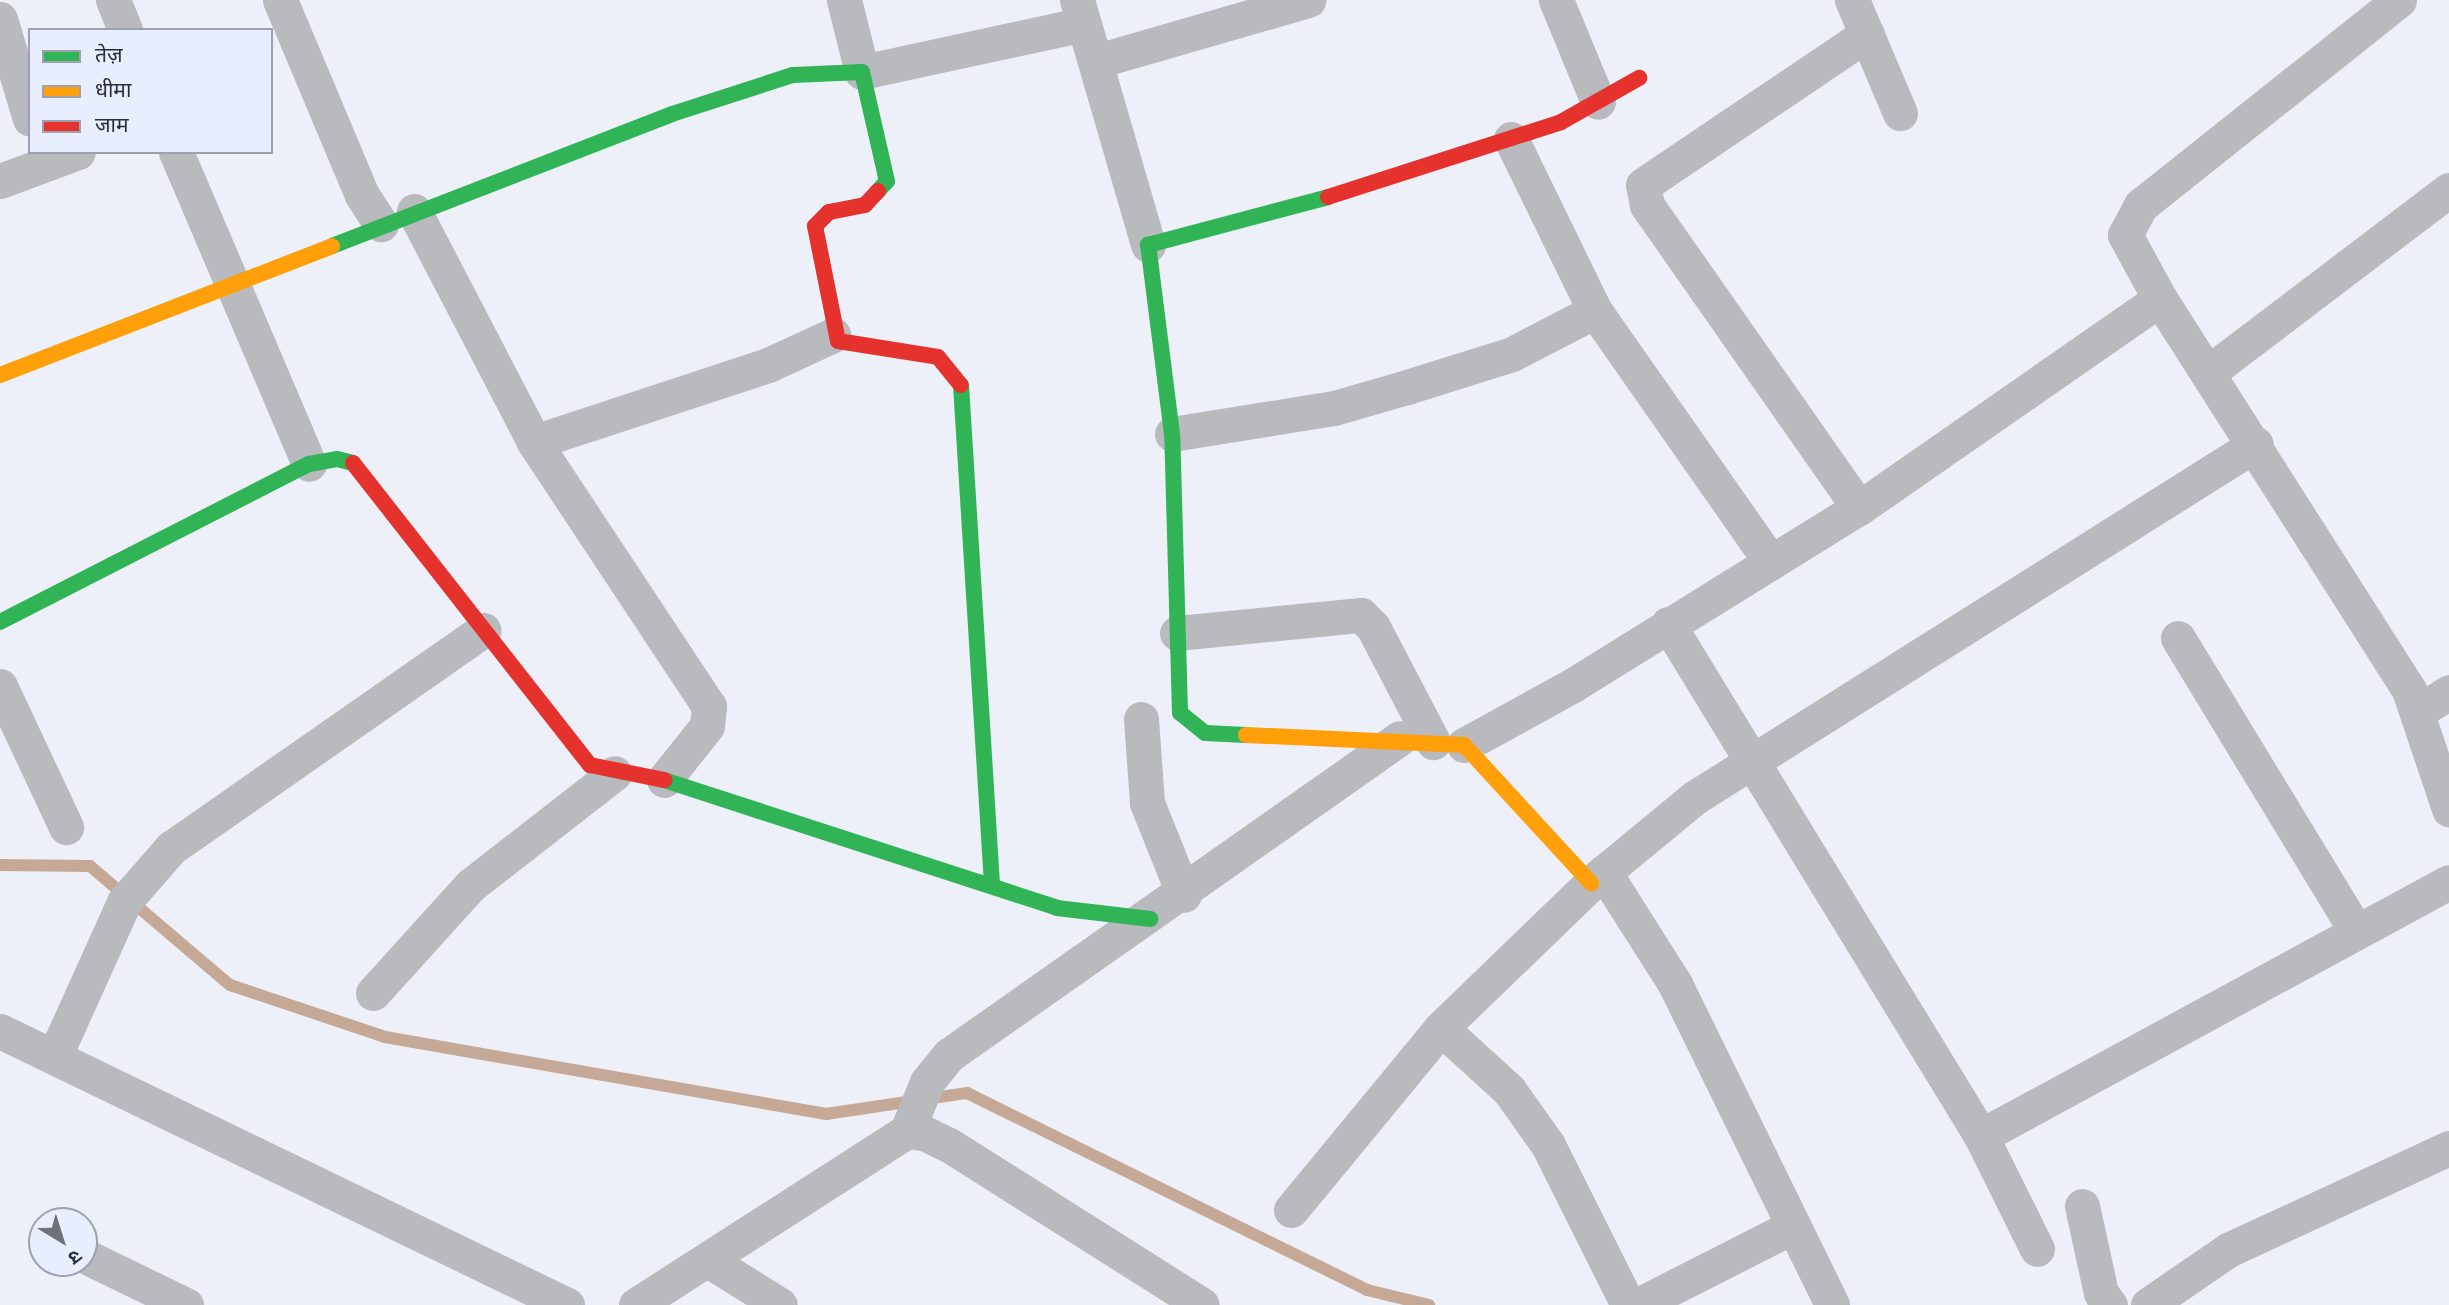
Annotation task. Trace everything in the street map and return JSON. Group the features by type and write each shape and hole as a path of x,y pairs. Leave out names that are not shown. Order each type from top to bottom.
{"street":[{"path":"113,0 124,28"},
{"path":"281,0 362,195 381,224"},
{"path":"844,0 887,181 876,199 829,212 815,226 834,335 846,344 938,357 961,386 992,885"},
{"path":"1097,61 1308,0"},
{"path":"1556,0 1598,102"},
{"path":"1852,0 1900,113"},
{"path":"2399,0 2132,214 2125,235 2160,299 2256,444 2419,711 2449,809"},
{"path":"0,375 236,284 414,211 793,75 862,72 1080,12 1097,61 1148,245 1172,434 1180,713 1205,733 1432,742"},
{"path":"0,19 28,112"},
{"path":"1859,508 1647,205 1643,184 1867,34"},
{"path":"1148,245 1261,219 1511,139 1598,102 1639,78"},
{"path":"1511,139 1595,311 1771,562"},
{"path":"0,181 42,159 68,154"},
{"path":"177,154 236,284 309,464"},
{"path":"2209,372 2449,190"},
{"path":"414,211 534,442 709,706 707,726 664,780"},
{"path":"636,1305 711,1262 907,1131 939,1063 1184,895 1432,742 1668,624 1771,562 1859,508 2160,299"},
{"path":"1172,434 1334,408 1407,387 1512,354 1595,311"},
{"path":"534,442 768,365 834,335"},
{"path":"1291,1210 1441,1028 1597,878 1694,798 1754,757 2256,444"},
{"path":"0,622 309,464 337,459 354,463 370,478 579,755 615,773 664,780 795,826 992,885 1057,908 1150,919"},
{"path":"1177,633 1361,615 1373,627 1432,742 1597,878 1675,984 1790,1228 1832,1305"},
{"path":"1668,624 1754,757 1981,1136 2037,1249"},
{"path":"55,1055 124,902 152,867 203,823 483,630"},
{"path":"2178,638 2356,931"},
{"path":"0,685 66,828"},
{"path":"2419,711 2449,692"},
{"path":"1140,719 1147,803 1184,895"},
{"path":"373,993 471,885 615,773"},
{"path":"1981,1136 2449,882"},
{"path":"1441,1028 1509,1090 1548,1145 1629,1305"},
{"path":"0,1031 55,1055 567,1305"},
{"path":"907,1131 925,1133 949,1145 1202,1305"},
{"path":"2148,1305 2228,1250 2449,1148"},
{"path":"2082,1206 2101,1293 2110,1305"},
{"path":"1639,1305 1790,1228"},
{"path":"98,1262 186,1305"},
{"path":"711,1262 780,1305"}],"waterway":[{"path":"0,865 90,866 230,985 385,1037 826,1114 967,1093 1367,1290 1429,1305"}],"traffic: fast":[{"path":"332,246 672,114 793,75 862,72 887,181 878,191"},
{"path":"1246,735 1205,733 1180,713 1172,434 1148,245 1328,197"},
{"path":"961,385 992,885"},
{"path":"0,622 309,464 337,459 353,463"},
{"path":"664,780 1057,908 1150,919"}],"traffic: slow":[{"path":"0,375 332,246"},
{"path":"1246,735 1464,745 1591,883"}],"traffic: jam":[{"path":"1328,197 1561,122 1639,78"},
{"path":"878,191 865,205 829,212 815,226 838,341 938,357 961,385"},
{"path":"353,463 590,765 664,780"}]}
